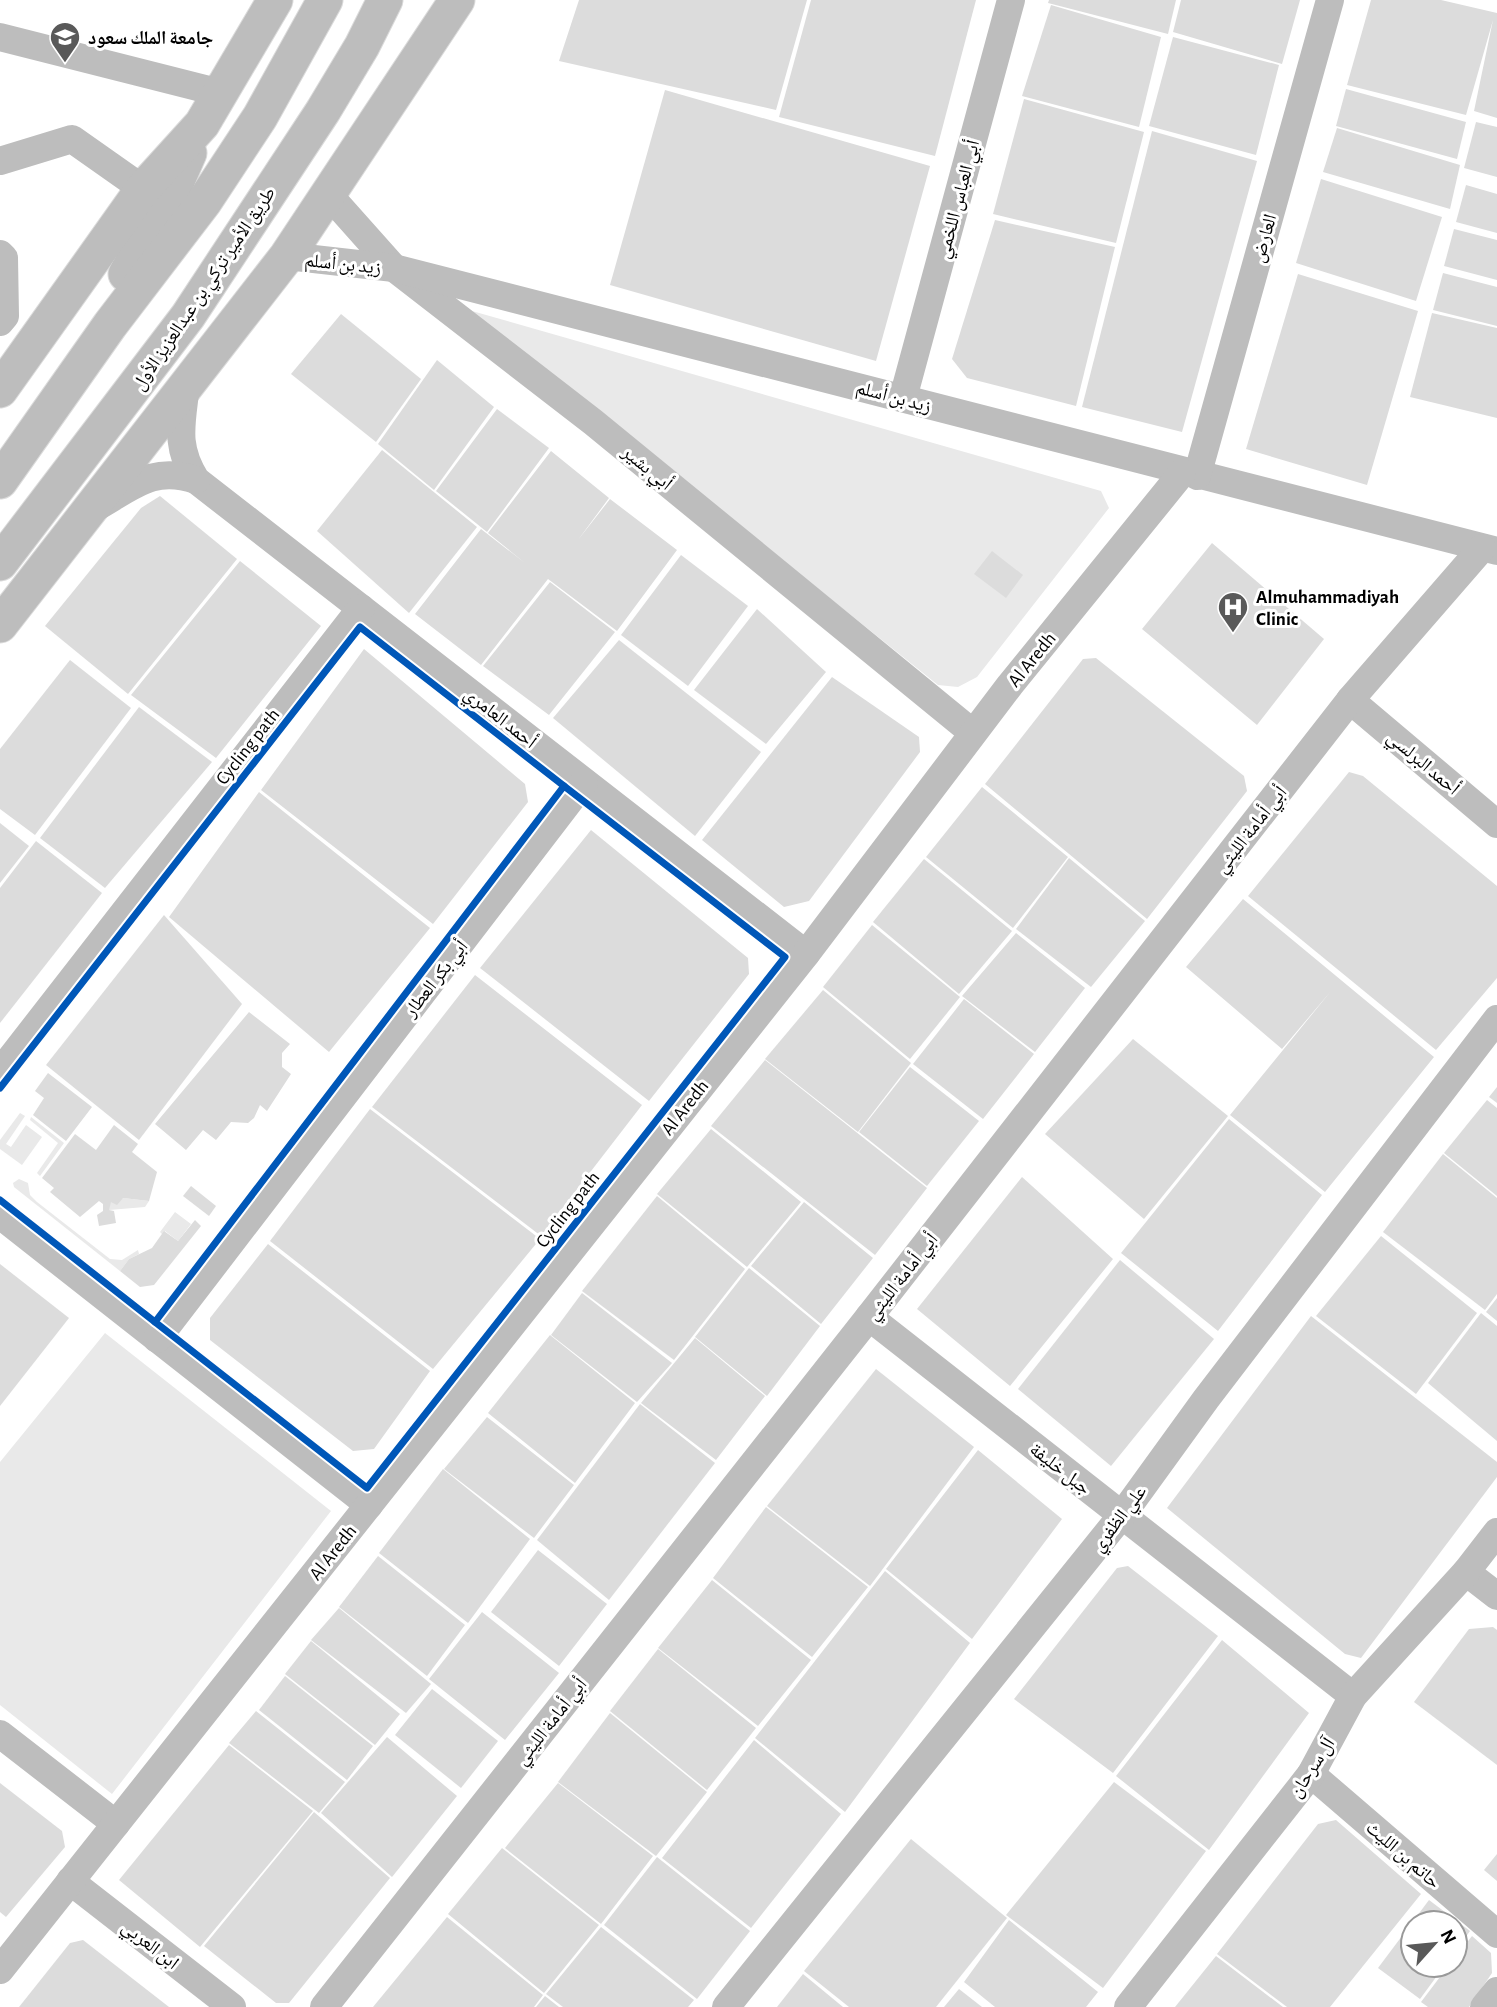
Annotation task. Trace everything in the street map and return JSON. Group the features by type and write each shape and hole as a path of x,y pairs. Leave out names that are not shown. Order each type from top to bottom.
{"main road":[{"path":"25,448 167,204 202,124 275,0"},
{"path":"0,481 110,325 204,202 260,117 325,0"},
{"name":"طريق الأمير تركي بن عبدالعزيز الأول","path":"0,563 188,316 362,46 385,0"},
{"path":"362,46 399,0"},
{"path":"0,625 288,256 457,0"},
{"path":"0,390 143,189 202,124"}],"street":[{"name":"أبي العباس اللخمي","path":"904,398 1011,0"},
{"name":"العارض","path":"1190,475 1329,0"},
{"path":"0,37 221,93"},
{"path":"0,161 72,138 143,189"},
{"name":"أبي بشير","path":"329,195 394,268 593,422 973,733"},
{"path":"0,254 4,258 5,316 0,322"},
{"name":"زيد بن أسلم","path":"288,256 394,268 904,398 1190,475 1490,549"},
{"path":"186,384 179,444 196,480"},
{"path":"86,513 157,474 175,473 196,480"},
{"name":"Al Aredh","path":"0,1970 806,954 973,733 1190,475"},
{"name":"أحمد العامري","path":"196,480 806,954"},
{"name":"أبي أمامة الليثي","path":"324,2007 869,1317 1350,700 1490,549"},
{"path":"0,1072 361,608"},
{"name":"أحمد البرلسي","path":"1350,700 1497,824"},
{"name":"أبي بكر العطار","path":"157,1339 584,782"},
{"name":"علي الظفري","path":"726,2007 1122,1515 1206,1399 1497,1019"},
{"path":"0,1214 369,1505"},
{"name":"جبل خليفة","path":"869,1317 1353,1696"},
{"name":"آل سرحان","path":"1128,2007 1311,1774 1353,1696 1466,1572 1497,1532"},
{"path":"1466,1572 1497,1596"},
{"path":"0,1734 116,1824"},
{"name":"حاتم بن الليث","path":"1311,1774 1497,1934"},
{"name":"ابن العربي","path":"70,1881 232,2007"},
{"path":"1484,2007 1497,1991"}],"shaded area":[{"path":"472,311 1101,491 1109,508 977,677 958,687 938,685"},
{"path":"20,1113 25,1116 6,1144 11,1147 26,1125 42,1137 22,1165 0,1149 0,1140"},
{"path":"31,1117 64,1143 40,1176 37,1173 58,1143 30,1120"},
{"path":"19,1179 28,1183 30,1195 37,1202 110,1259 122,1260 138,1250 139,1254 129,1259 120,1271 14,1187 13,1183"},
{"path":"123,1198 149,1201 145,1207 109,1210 108,1203"},
{"path":"175,1212 191,1224 178,1241 165,1231 163,1235 160,1232"},
{"path":"105,1333 331,1511 112,1794 0,1705 0,1462"}],"building":[{"path":"579,0 807,0 776,110 559,61"},
{"path":"811,0 976,0 935,156 779,117"},
{"path":"1049,0 1176,0 1168,34 1048,3"},
{"path":"1181,0 1300,0 1282,64 1173,32"},
{"path":"1371,0 1441,0 1497,13 1497,118 1474,111 1493,20 1466,115 1347,85"},
{"path":"1051,5 1161,37 1139,127 1022,96"},
{"path":"1173,37 1279,65 1256,155 1149,126"},
{"path":"1346,89 1466,122 1457,159 1336,126"},
{"path":"665,90 930,166 876,361 610,285"},
{"path":"1024,99 1144,132 1116,243 993,214"},
{"path":"1476,122 1497,127 1497,177 1464,168"},
{"path":"1337,128 1460,165 1450,209 1323,172"},
{"path":"1152,131 1257,161 1182,432 1082,407"},
{"path":"1321,179 1442,217 1416,301 1296,263"},
{"path":"1466,185 1497,194 1497,233 1456,222"},
{"path":"995,220 1115,247 1076,406 967,378 952,359"},
{"path":"1454,229 1497,240 1497,280 1444,266"},
{"path":"1443,273 1497,287 1497,326 1433,310"},
{"path":"1298,274 1418,311 1367,485 1246,449"},
{"path":"1432,313 1497,328 1497,418 1410,397"},
{"path":"341,314 421,379 376,442 291,374"},
{"path":"437,360 494,407 434,490 378,444"},
{"path":"497,409 549,448 487,532 436,491"},
{"path":"382,450 477,527 409,613 317,531"},
{"path":"551,451 609,498 578,540 610,499 677,550 617,631 548,579 481,665 415,614 481,529 525,563 488,533"},
{"path":"160,496 237,559 128,694 45,626 141,508"},
{"name":"Almuhammadiyah Clinic","path":"1212,543 1324,639 1257,725 1142,629"},
{"path":"992,551 1023,575 1006,598 974,574"},
{"path":"681,555 748,606 688,686 621,635"},
{"path":"240,561 321,626 216,758 131,695"},
{"path":"550,582 615,632 549,715 483,666"},
{"path":"757,609 826,672 766,744 694,690"},
{"path":"619,640 761,752 695,836 553,718"},
{"path":"364,649 525,784 528,802 433,924 261,790"},
{"path":"1096,658 1244,776 1247,791 1147,919 985,784 1083,659"},
{"path":"70,660 131,708 35,835 0,809 0,749"},
{"path":"832,677 919,737 920,752 809,901 784,907 702,840"},
{"path":"139,707 212,762 105,888 40,838"},
{"path":"1349,772 1363,776 1497,886 1497,978 1436,1050 1248,896"},
{"path":"982,787 1068,857 1013,928 926,857"},
{"path":"259,792 430,928 329,1052 169,917"},
{"path":"0,823 29,846 0,883"},
{"path":"591,830 748,958 749,974 649,1101 480,968"},
{"path":"36,841 102,893 0,1023 0,888"},
{"path":"1069,858 1145,921 1091,987 1016,929"},
{"path":"924,859 1012,931 959,994 873,922"},
{"path":"1243,899 1434,1057 1325,1192 1230,1115 1331,991 1282,1049 1186,967"},
{"path":"164,915 242,1004 139,1140 46,1065"},
{"path":"872,925 960,997 910,1059 823,987"},
{"path":"1016,933 1085,988 1035,1052 962,996"},
{"path":"475,975 642,1105 541,1236 372,1107"},
{"path":"823,990 911,1063 858,1132 765,1059"},
{"path":"964,999 1034,1054 983,1119 913,1064"},
{"path":"249,1012 290,1044 282,1053 282,1067 291,1074 267,1111 260,1105 254,1118 248,1123 231,1122 216,1140 203,1130 186,1150 155,1124"},
{"path":"1133,1039 1228,1116 1144,1219 1045,1134"},
{"path":"765,1060 927,1188 875,1255 711,1126"},
{"path":"910,1067 979,1121 927,1186 859,1132"},
{"path":"48,1073 92,1107 66,1141 33,1115 44,1098 35,1091"},
{"path":"1497,1087 1497,1103 1489,1097"},
{"path":"1487,1100 1497,1108 1497,1196 1444,1153"},
{"path":"370,1109 540,1239 433,1369 270,1241"},
{"path":"1229,1119 1322,1195 1218,1331 1121,1253"},
{"path":"114,1125 138,1144 132,1152 157,1172 149,1201 123,1198 117,1205 111,1202 109,1210 114,1211 116,1223 99,1226 97,1215 103,1211 103,1204 99,1201 80,1217 50,1192 54,1188 42,1178 75,1134 96,1150"},
{"path":"711,1129 801,1202 747,1267 657,1194"},
{"path":"1443,1154 1497,1198 1497,1294 1485,1310 1383,1232"},
{"path":"1022,1177 1113,1259 1010,1386 917,1309"},
{"path":"191,1186 216,1206 209,1216 183,1196"},
{"path":"657,1196 745,1269 674,1360 582,1291"},
{"path":"804,1202 873,1258 821,1324 751,1266"},
{"path":"195,1220 201,1226 154,1285 140,1287 120,1271 129,1259 152,1248 164,1231 178,1241"},
{"path":"1381,1236 1477,1313 1416,1394 1316,1316"},
{"path":"268,1244 430,1371 374,1449 353,1451 210,1340 210,1318"},
{"path":"1120,1260 1214,1339 1111,1466 1018,1389"},
{"path":"0,1264 69,1318 0,1406"},
{"path":"749,1268 820,1326 767,1396 695,1337"},
{"path":"582,1293 672,1363 637,1402 551,1335"},
{"path":"1497,1298 1497,1321 1486,1312"},
{"path":"1481,1313 1497,1326 1497,1441 1428,1383"},
{"path":"1311,1316 1497,1462 1497,1477 1361,1658 1345,1654 1167,1508"},
{"path":"550,1335 635,1403 575,1483 488,1413"},
{"path":"695,1338 765,1396 716,1460 641,1403"},
{"path":"876,1369 974,1447 870,1586 767,1506"},
{"path":"640,1404 715,1463 609,1600 537,1540"},
{"path":"487,1417 574,1485 534,1538 444,1469"},
{"path":"978,1450 1062,1519 972,1639 886,1569"},
{"path":"443,1469 530,1539 468,1623 379,1553"},
{"path":"766,1507 868,1587 812,1657 713,1578"},
{"path":"538,1550 607,1604 559,1666 491,1612"},
{"path":"378,1556 465,1625 427,1676 339,1607"},
{"path":"1128,1566 1218,1636 1113,1773 1014,1699 1117,1568"},
{"path":"885,1571 970,1643 845,1812 755,1738"},
{"path":"712,1580 811,1660 758,1726 658,1648"},
{"path":"339,1608 431,1684 406,1713 311,1640"},
{"path":"482,1612 559,1673 505,1740 429,1679"},
{"path":"1493,1627 1497,1630 1497,1765 1414,1702 1469,1629"},
{"path":"1222,1640 1309,1713 1209,1850 1116,1776"},
{"path":"311,1641 400,1714 375,1745 285,1674"},
{"path":"658,1649 756,1728 707,1790 610,1711"},
{"path":"285,1676 373,1746 347,1780 259,1710"},
{"path":"432,1689 498,1741 461,1788 395,1735"},
{"path":"256,1711 345,1782 319,1813 229,1743"},
{"path":"610,1713 707,1792 656,1856 558,1782"},
{"path":"387,1737 457,1796 392,1877 321,1813"},
{"path":"754,1740 841,1814 751,1928 662,1858"},
{"path":"229,1745 313,1811 200,1947 119,1880"},
{"path":"1114,1782 1206,1851 1103,1988 1006,1915"},
{"path":"0,1783 62,1831 65,1847 6,1917 0,1912"},
{"path":"558,1783 653,1856 601,1924 505,1848"},
{"path":"314,1812 390,1878 289,2003 276,2003 204,1946"},
{"path":"1336,1820 1421,1894 1409,1909 1399,1909 1399,1921 1330,2007 1287,2007 1217,1954 1318,1824"},
{"path":"911,1839 1007,1918 936,2007 849,2007 804,1971"},
{"path":"502,1848 599,1925 544,1993 448,1914"},
{"path":"1497,1854 1497,1881 1484,1870"},
{"path":"657,1857 750,1931 697,1999 604,1925"},
{"path":"1429,1900 1441,1909 1422,1909"},
{"path":"447,1917 543,1995 534,2007 373,2007"},
{"path":"1009,1920 1098,1992 1086,2007 995,2007 964,1982"},
{"path":"601,1927 694,2000 688,2007 563,2007 546,1994"},
{"path":"1472,1936 1491,1953 1492,1973 1469,2007 1428,2007 1421,2002 1438,1979 1469,1979 1469,1940"},
{"path":"83,1940 169,2007 19,2007 70,1943"},
{"path":"1399,1940 1399,1979 1435,1979 1420,1999 1378,1968"},
{"path":"1216,1956 1283,2007 1175,2007"},
{"path":"803,1974 843,2007 777,2007"},
{"path":"959,1989 982,2007 944,2007"},
{"path":"545,1996 559,2007 536,2007"}],"cycle path":[{"name":"Cycling path","path":"0,1088 360,627 564,786"},
{"name":"Cycling path","path":"564,786 785,957 367,1488 155,1322 564,786"},
{"path":"0,1200 155,1322"}],"place":[{"name":"جامعة الملك سعود","path":"65,64"},
{"name":"Almuhammadiyah Clinic","path":"1233,634"}]}
